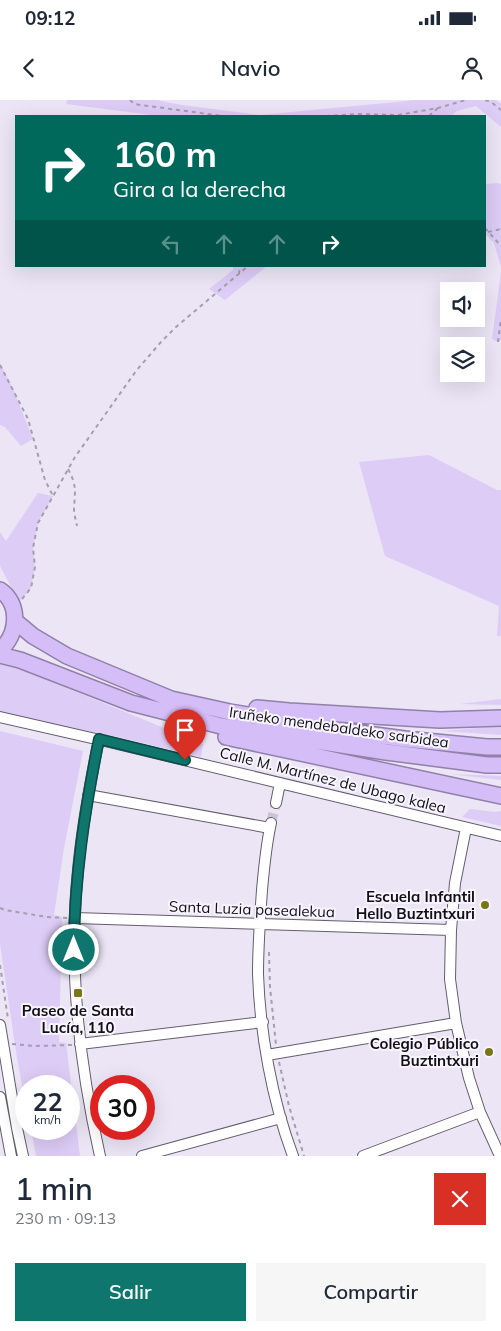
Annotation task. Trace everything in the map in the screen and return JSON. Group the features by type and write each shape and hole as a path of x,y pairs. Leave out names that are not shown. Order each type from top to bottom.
{"highway":[{"path":"0,650 9,640 13,631 14,615 10,601 1,589"},
{"path":"14,615 33,636 67,656 121,679 172,693 224,704 289,711 440,720 501,718"},
{"path":"0,655 20,660 131,703 158,719 208,733 501,796"},
{"name":"Iruñeko mendebaldeko sarbidea","path":"121,679 171,699 230,712 405,740 501,747"},
{"name":"Iruñeko mendebaldeko sarbidea","path":"131,703 220,726 386,752 487,765 501,765"},
{"path":"432,781 501,791"}],"street":[{"name":"Calle M. Martínez de Ubago kalea","path":"0,717 501,836"},
{"path":"99,739 88,795 78,870 75,918 75,969 80,1044 90,1113 100,1156"},
{"path":"276,803 280,783"},
{"path":"88,795 270,825 259,924 258,974 263,1022 272,1054 271,1080 280,1118 293,1156"},
{"path":"466,828 455,883 451,930 450,978 456,1023 469,1078 480,1112 500,1156"},
{"name":"Santa Luzia pasealekua","path":"75,918 451,930"},
{"path":"80,1044 263,1022"},
{"path":"272,1054 456,1023"},
{"path":"0,1025 23,1156"},
{"path":"0,1097 11,1156"},
{"path":"363,1156 480,1112"},
{"path":"142,1156 280,1118"}],"path":[{"path":"130,100 134,104 141,106 215,115"},
{"path":"342,115 398,115 438,108 466,100"},
{"path":"485,100 501,110"},
{"path":"433,115 438,108"},
{"path":"486,229 501,246"},
{"path":"488,232 501,229"},
{"path":"239,274 240,267"},
{"path":"14,615 31,588 35,567 33,548 38,523 75,457 136,371 160,342 247,267"},
{"path":"498,342 501,318"},
{"path":"0,365 28,420 45,480 53,496"},
{"path":"68,469 74,479 76,496 74,511 77,526"},
{"path":"0,908 47,917 75,918"},
{"path":"269,950 272,1054 304,1156"},
{"path":"3,1044 24,1046 80,1044"}],"shaded area":[{"path":"67,100 156,100 260,115 151,115 66,104"},
{"path":"417,100 496,100 501,104 501,127 476,106 457,111 452,115 260,115"},
{"path":"486,184 501,184 501,267 494,243 486,235"},
{"path":"233,267 266,267 225,300 209,289 233,270"},
{"path":"501,272 501,340 498,342 492,339"},
{"path":"0,363 14,391 33,439 21,446 5,427 0,425"},
{"path":"429,455 497,490 501,490 501,636 497,636 499,606 385,556 359,462"},
{"path":"38,493 53,496 38,523 33,548 35,567 31,588 19,602 0,566 0,532 6,541"},
{"path":"0,663 28,672 203,744 201,757 110,735 0,716"},
{"path":"501,699 501,705 460,704"},
{"path":"501,726 501,735 442,731"},
{"path":"0,731 83,751 64,848 54,915 62,917 59,1042 66,1043 70,1075 20,1075 0,944"},
{"path":"449,774 501,776 501,780"},
{"path":"470,809 501,811 501,826 462,817"},
{"path":"33,1140 78,1140 80,1156 36,1156"}],"tunnel":[{"path":"271,823 276,803"}],"place":[{"name":"Escuela Infantil Hello Buztintxuri","path":"485,905"},
{"name":"Paseo de Santa Lucía, 110","path":"78,993"},
{"name":"Colegio Público Buztintxuri","path":"489,1052"}],"route":[{"path":"74,950 78,870 88,795 99,739 185,760"}]}
